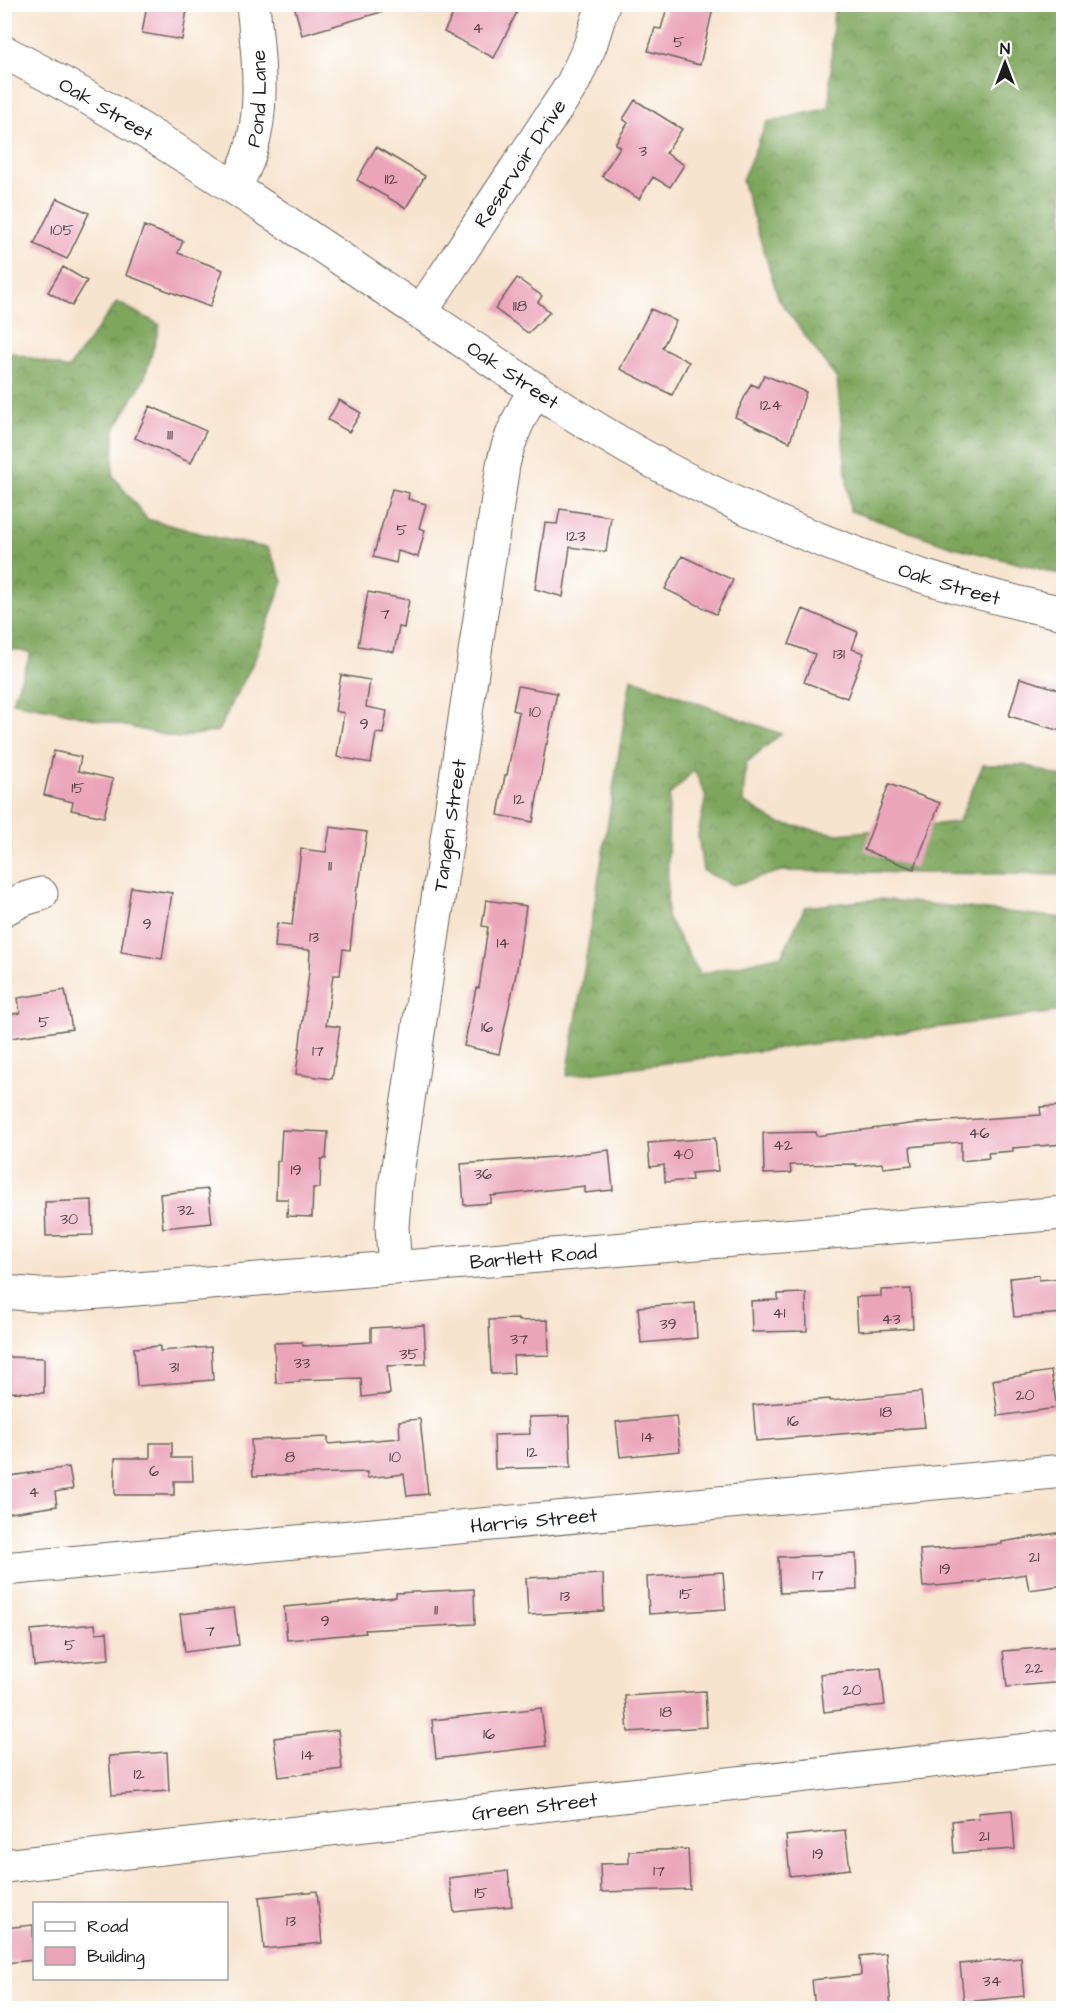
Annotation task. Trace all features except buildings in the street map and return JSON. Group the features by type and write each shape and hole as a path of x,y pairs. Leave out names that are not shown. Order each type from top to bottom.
{"street":[{"name":"Pond Lane","path":"234,187 249,159 258,124 258,59 253,4"},
{"name":"Reservoir Drive","path":"420,313 573,83 590,46 603,4"},
{"name":"Oak Street","path":"4,52 120,116 234,187 573,414 650,460 766,517 855,553 1004,600 1064,613"},
{"name":"Tangen Street","path":"395,1268 392,1227 395,1187 503,465 513,429 536,389"},
{"path":"4,909 41,894"},
{"name":"Bartlett Road","path":"4,1292 63,1295 1064,1213"},
{"name":"Harris Street","path":"4,1569 1064,1471"},
{"name":"Green Street","path":"4,1866 1064,1746"}],"green space":[{"path":"834,5 1063,5 1063,575 950,546 850,511 837,379 779,300 742,180 767,122 829,108"},
{"path":"117,302 160,325 145,377 114,431 113,476 147,519 218,538 268,548 283,581 255,659 218,731 178,738 12,702 31,653 5,648 5,350 68,369"},
{"path":"631,678 781,734 746,763 743,802 778,823 838,834 958,822 983,765 1024,765 1063,777 1063,875 781,871 733,885 703,871 698,835 706,796 694,770 669,796 667,917 700,974 782,955 805,907 880,899 1063,918 1063,1011 567,1076"}]}
